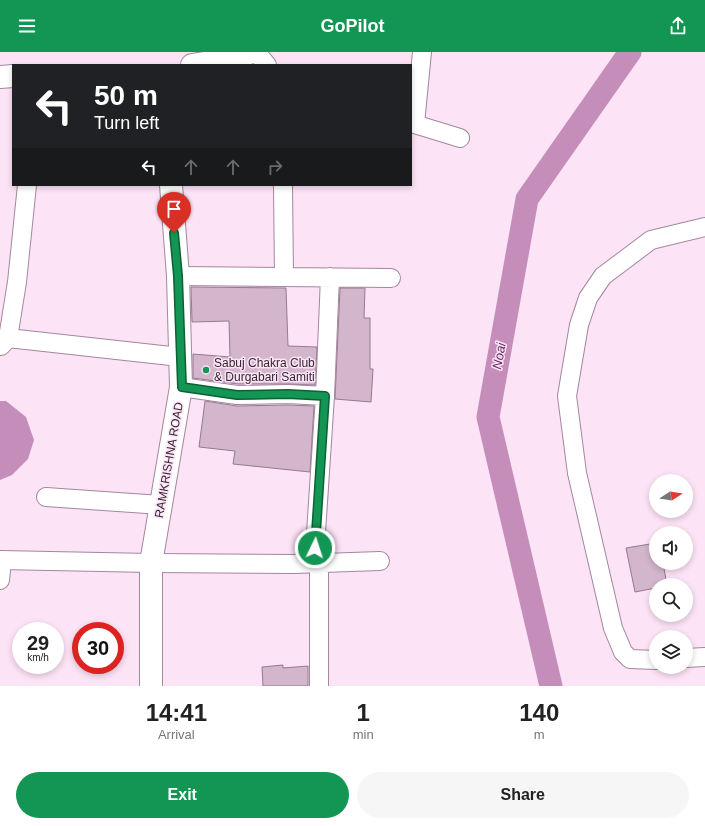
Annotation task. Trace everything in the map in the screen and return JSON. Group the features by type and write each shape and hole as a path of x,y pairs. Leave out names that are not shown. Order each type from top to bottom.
{"street":[{"path":"198,64 236,58 252,52"},
{"path":"256,52 266,64"},
{"path":"422,52 413,124 460,138"},
{"path":"0,77 12,76"},
{"path":"27,186 17,282 4,342 180,357"},
{"name":"RAMKRISHNA ROAD","path":"151,686 151,563 182,387 178,276 171,186"},
{"path":"283,186 284,277"},
{"path":"649,660 630,659 623,652 613,628 577,474 567,396 579,325 588,298 603,276 651,240 705,227"},
{"path":"178,276 391,278"},
{"path":"319,686 317,563 330,277"},
{"path":"182,387 237,395 288,394 325,396"},
{"path":"46,497 161,506"},
{"path":"0,580 1,560 151,563 317,563 380,561"},
{"path":"693,658 705,657"}],"shaded area":[{"path":"0,401 6,401 26,417 34,440 28,459 12,475 0,480"}],"building":[{"path":"191,287 286,288 288,346 317,347 315,385 238,384 193,378 193,354 230,357 229,321 192,322"},
{"path":"340,288 365,288 364,318 370,318 370,369 373,369 371,402 335,399"},
{"path":"205,401 237,406 314,406 310,472 233,464 235,451 199,447"},
{"path":"649,544 649,570 664,570 666,578 649,578 649,589 635,592 626,548"},
{"path":"283,665 283,668 308,666 308,686 263,686 262,667"}],"waterway":[{"name":"Noai","path":"551,686 488,417 527,199 630,52"}],"place":[{"name":"Sabuj Chakra Club & Durgabari Samiti","path":"206,370"}],"route":[{"path":"174,233 178,276 182,387 237,395 288,394 325,396 315,548"}]}
